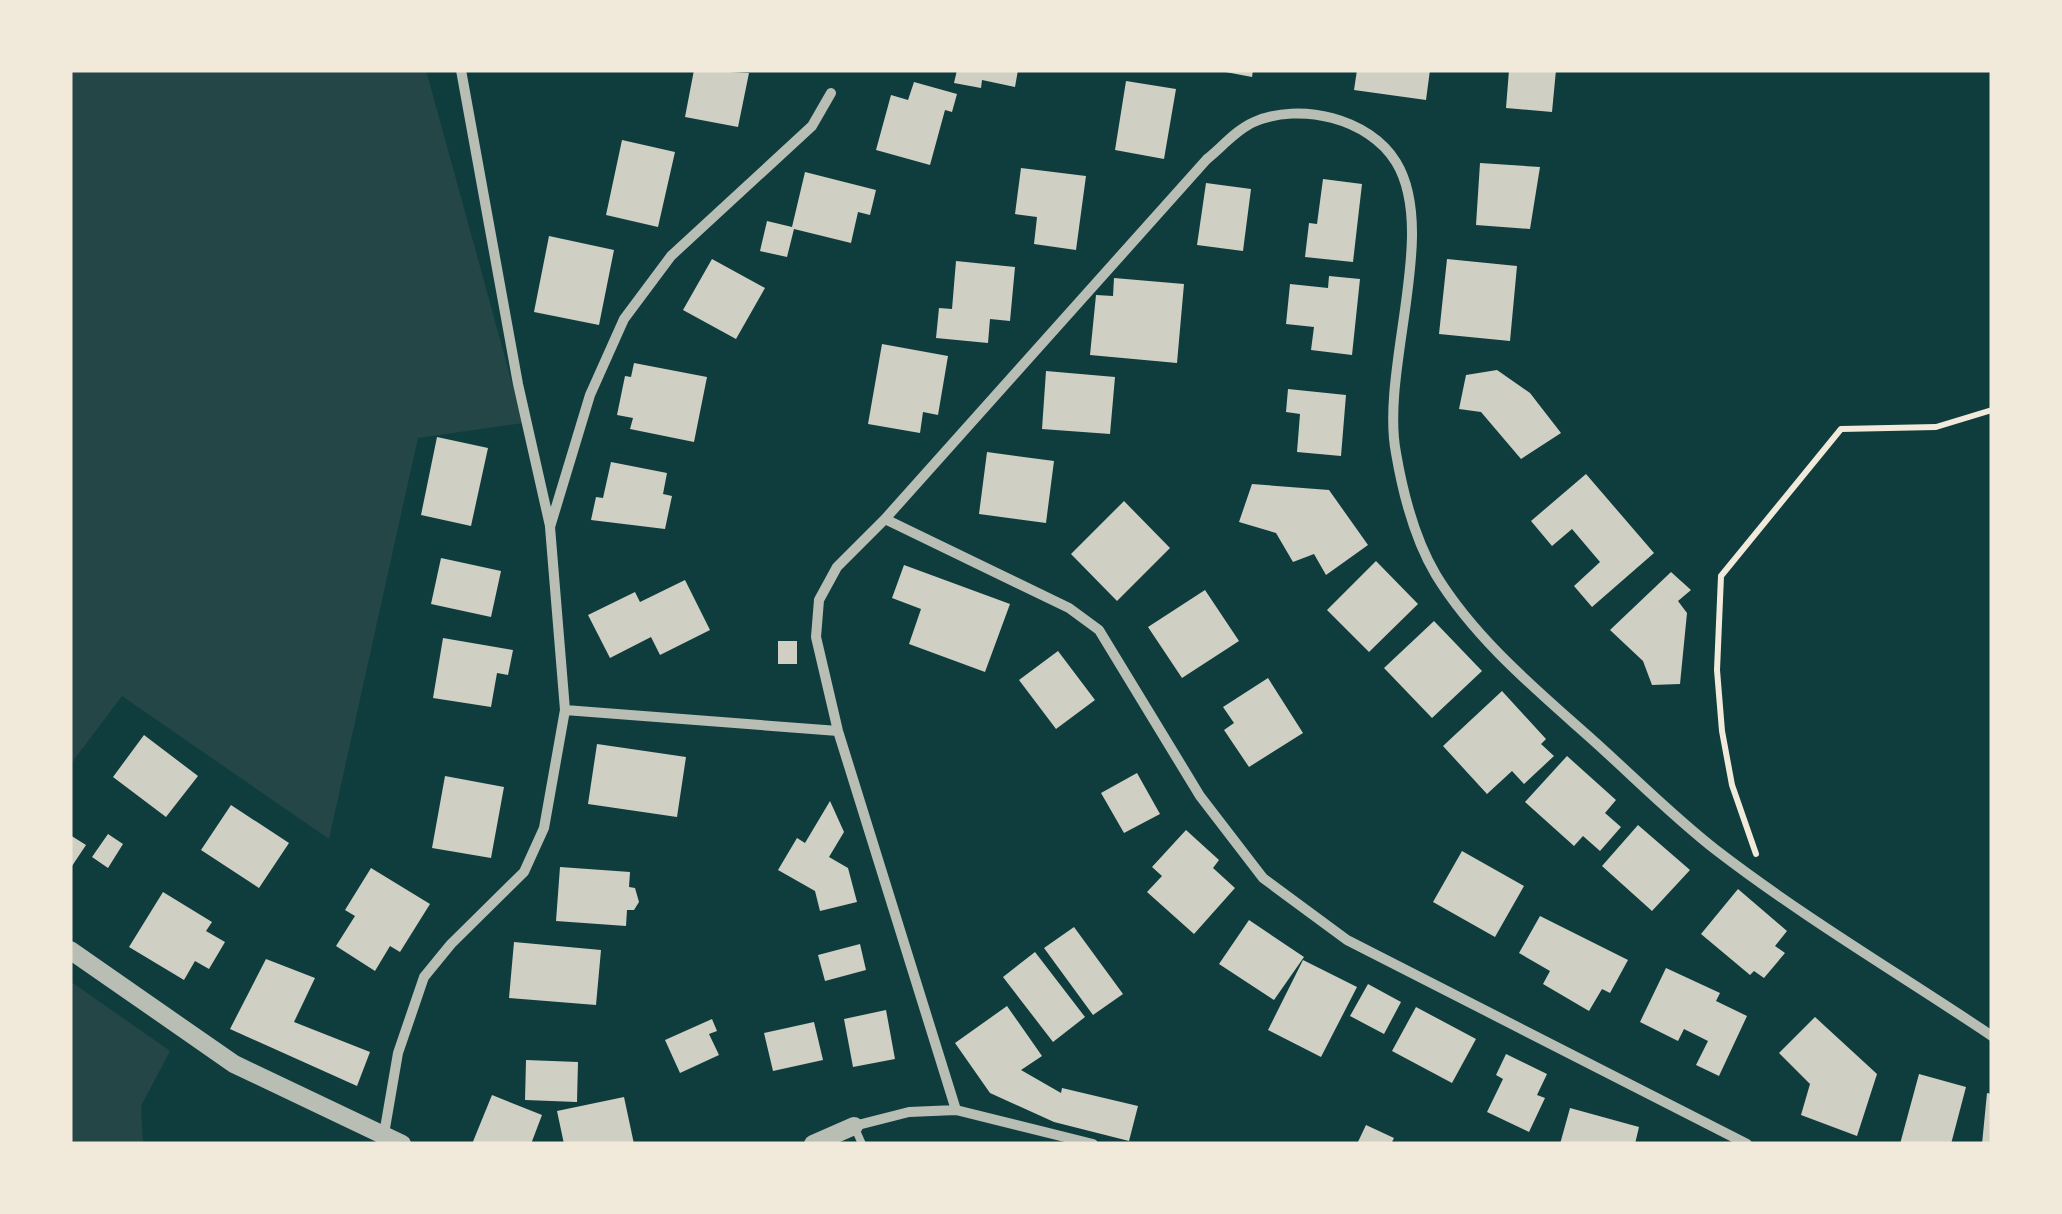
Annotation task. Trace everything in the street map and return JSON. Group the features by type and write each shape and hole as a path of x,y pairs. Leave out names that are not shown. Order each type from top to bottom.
{"street":[{"path":"384,1134 398,1053 424,977 450,944 524,872 544,828 565,710 550,526 518,384 461,70"},
{"path":"550,526 590,395 624,319 671,256 812,126 831,92"},
{"path":"956,1110 838,732 816,636 819,600 836,567 885,519 1207,159 1252,123 1290,112 1334,119 1365,131 1396,161 1410,199 1410,255 1393,401 1394,448 1408,510 1436,574 1508,664 1716,850 1992,1036"},
{"path":"885,519 1069,608 1099,630 1233,843 1263,878 1347,940 1747,1144"},
{"path":"565,710 838,732"},
{"path":"70,950 234,1064 402,1144"},
{"path":"812,1144 858,1135 909,1112 956,1110 1093,1144"}],"path":[{"path":"1766,884 1732,785 1722,730 1718,670 1721,576 1841,429 1936,427 1992,410"}],"shaded area":[{"path":"70,70 426,70 523,423 418,438 329,839 122,696 70,765"},
{"path":"70,981 170,1051 141,1106 143,1144 70,1144"}],"building":[{"path":"694,70 749,73 738,127 685,117"},
{"path":"957,70 1018,70 1015,87 982,80 981,88 954,83"},
{"path":"1215,70 1253,70 1252,77"},
{"path":"1357,70 1430,70 1426,100 1354,90"},
{"path":"1509,70 1556,70 1552,112 1506,108"},
{"path":"1126,81 1176,89 1164,159 1115,150"},
{"path":"914,82 957,94 952,112 945,110 930,165 876,150 891,95 908,100"},
{"path":"622,140 675,152 658,227 606,215"},
{"path":"1480,163 1540,167 1530,229 1476,225"},
{"path":"1021,168 1086,176 1076,250 1034,244 1037,217 1015,214"},
{"path":"805,172 876,190 870,215 858,212 851,243 794,229 787,257 760,251 767,221 792,227"},
{"path":"1323,179 1362,184 1353,262 1305,257 1309,223 1317,224"},
{"path":"1206,183 1251,189 1243,251 1197,245"},
{"path":"549,236 614,250 599,325 534,312"},
{"path":"712,259 765,288 736,339 683,310"},
{"path":"1447,259 1517,266 1510,341 1439,334"},
{"path":"956,261 1015,267 1010,321 990,319 988,343 936,338 939,308 952,309"},
{"path":"1329,276 1360,279 1352,355 1311,350 1314,327 1286,324 1290,284 1328,288"},
{"path":"1114,278 1184,284 1177,363 1090,355 1096,295 1113,296"},
{"path":"882,344 948,356 938,415 923,412 920,433 868,424"},
{"path":"634,363 707,377 694,442 630,429 633,418 617,415 625,376 631,377"},
{"path":"1497,370 1530,393 1561,433 1521,459 1481,412 1459,409 1466,375"},
{"path":"1046,371 1115,377 1110,434 1042,429"},
{"path":"1288,389 1346,395 1341,456 1297,452 1300,414 1286,412"},
{"path":"437,437 488,448 471,526 421,515"},
{"path":"987,452 1054,461 1046,523 979,514"},
{"path":"611,462 667,473 663,494 672,496 665,529 591,520 596,497 603,498"},
{"path":"1586,474 1654,553 1592,607 1574,586 1600,562 1572,529 1552,546 1531,521"},
{"path":"1252,484 1329,490 1368,545 1326,575 1314,554 1293,562 1276,533 1239,522"},
{"path":"1124,501 1170,548 1117,601 1071,554"},
{"path":"441,558 501,571 491,617 431,604"},
{"path":"1376,561 1418,604 1369,652 1327,610"},
{"path":"904,565 1010,604 985,672 909,644 921,609 892,598"},
{"path":"1671,572 1691,590 1678,601 1687,613 1680,684 1652,685 1643,661 1610,630"},
{"path":"685,580 710,630 660,655 651,637 610,658 588,615 635,592 640,602"},
{"path":"1205,590 1239,641 1182,678 1148,627"},
{"path":"1434,621 1482,671 1432,718 1384,668"},
{"path":"443,638 513,650 508,675 497,673 491,707 433,698"},
{"path":"778,641 797,641 797,664 778,664"},
{"path":"1058,651 1095,700 1056,729 1019,680"},
{"path":"1268,678 1303,733 1249,767 1224,730 1234,723 1223,707"},
{"path":"1502,691 1546,739 1541,744 1554,756 1524,784 1512,771 1487,794 1443,746"},
{"path":"144,735 198,776 166,817 113,777"},
{"path":"597,744 686,757 677,817 588,804"},
{"path":"1567,756 1616,800 1605,813 1621,827 1600,851 1583,836 1574,846 1525,802"},
{"path":"1137,773 1160,814 1124,833 1101,793"},
{"path":"445,776 504,787 491,858 432,848"},
{"path":"830,801 844,832 829,857 848,868 857,902 820,911 815,891 778,870 797,838 805,843"},
{"path":"231,805 289,843 259,888 201,850"},
{"path":"1638,825 1690,870 1652,911 1602,866"},
{"path":"1186,830 1219,860 1213,868 1235,888 1194,934 1147,892 1162,876 1152,867"},
{"path":"108,834 123,844 108,868 92,857"},
{"path":"70,835 86,845 70,869"},
{"path":"1462,851 1524,886 1495,937 1433,902"},
{"path":"560,867 630,872 629,887 635,888 639,902 634,910 627,910 626,926 556,921"},
{"path":"371,868 430,904 400,952 390,946 375,971 336,946 355,916 345,910"},
{"path":"1738,889 1787,931 1775,946 1785,953 1764,978 1754,971 1750,975 1701,934"},
{"path":"163,892 212,922 206,931 225,942 209,969 195,961 184,980 129,947"},
{"path":"1540,916 1628,960 1610,993 1602,989 1589,1011 1543,984 1550,971 1519,953"},
{"path":"1249,920 1304,957 1274,1000 1219,964"},
{"path":"1074,927 1123,994 1093,1015 1044,948"},
{"path":"514,942 601,950 596,1005 509,998"},
{"path":"860,944 866,970 825,981 818,955"},
{"path":"1035,952 1085,1017 1053,1042 1003,977"},
{"path":"266,959 315,978 294,1022 370,1052 357,1086 230,1029"},
{"path":"1303,960 1357,987 1321,1057 1268,1030"},
{"path":"1666,968 1720,993 1716,1001 1747,1016 1719,1076 1696,1065 1708,1041 1684,1029 1678,1041 1640,1022"},
{"path":"1368,984 1401,1002 1384,1034 1350,1016"},
{"path":"1007,1006 1042,1056 1021,1070 1061,1093 1062,1088 1138,1106 1129,1141 1054,1122 990,1093 955,1043"},
{"path":"1416,1007 1476,1039 1452,1083 1392,1051"},
{"path":"886,1010 895,1059 853,1067 844,1019"},
{"path":"1815,1017 1877,1074 1857,1136 1801,1115 1810,1084 1779,1053"},
{"path":"712,1019 717,1031 709,1034 719,1055 680,1073 665,1040"},
{"path":"814,1022 823,1060 773,1071 764,1033"},
{"path":"1506,1054 1547,1074 1537,1095 1545,1098 1529,1132 1487,1112 1503,1079 1496,1075"},
{"path":"526,1060 578,1062 577,1102 525,1100"},
{"path":"1919,1074 1966,1087 1951,1144 1900,1144"},
{"path":"1987,1093 1992,1094 1992,1144 1982,1144"},
{"path":"492,1095 542,1115 531,1144 472,1144"},
{"path":"624,1097 634,1144 564,1144 557,1111"},
{"path":"1570,1108 1639,1127 1635,1144 1560,1144"},
{"path":"1366,1125 1394,1138 1391,1144 1357,1144"}]}
